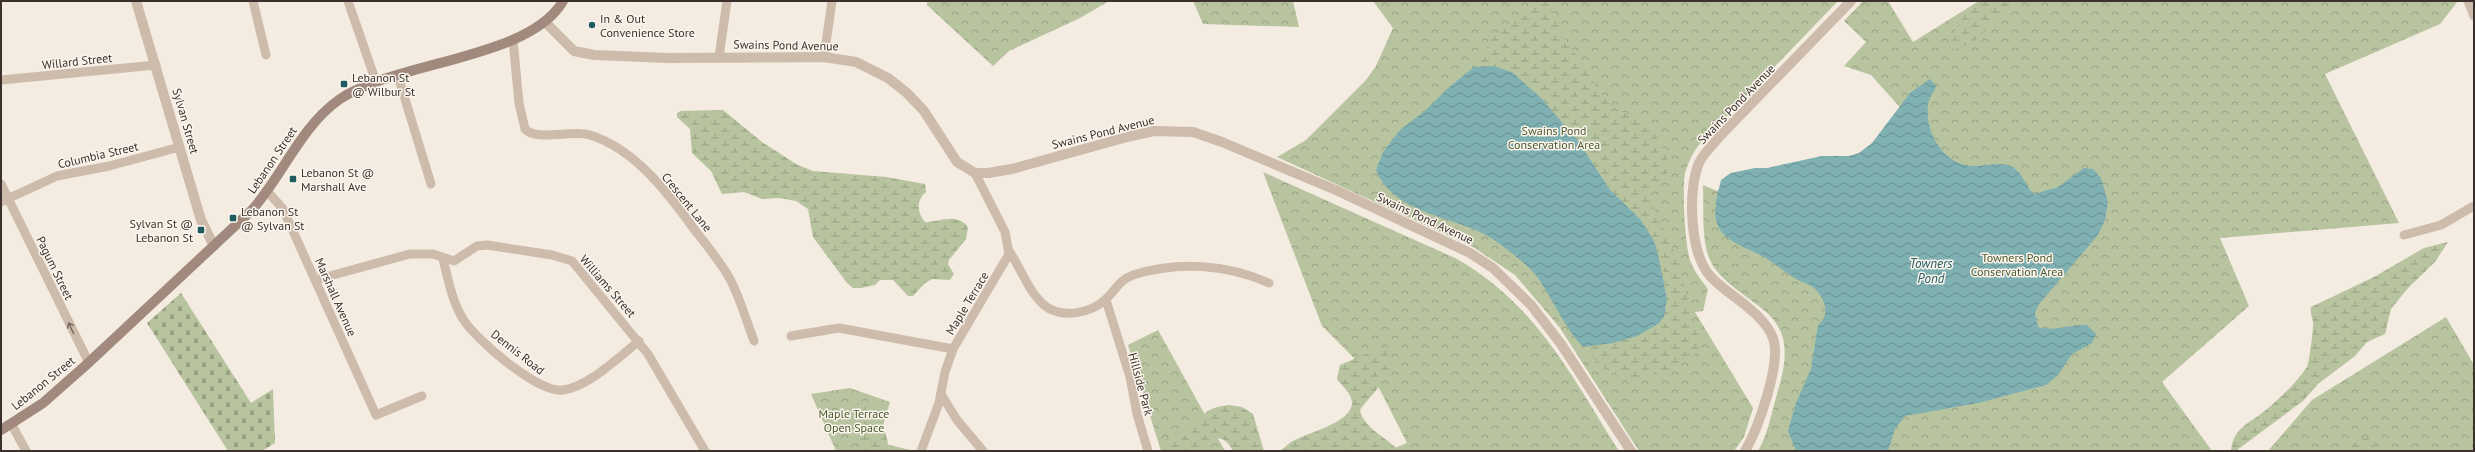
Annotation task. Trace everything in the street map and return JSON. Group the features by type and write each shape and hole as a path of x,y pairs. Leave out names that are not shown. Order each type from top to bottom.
{"main road":[{"name":"Lebanon Street","path":"1,430 12,425 43,403 252,210 268,192 306,134 322,113 347,95 376,82 513,40 546,23 563,1"}],"street":[{"name":"Sylvan Street","path":"136,1 203,227 214,246"},
{"path":"253,1 266,55"},
{"path":"348,1 376,82"},
{"path":"719,57 727,1"},
{"path":"824,57 832,1"},
{"name":"Swains Pond Avenue","path":"1745,451 1759,424 1773,371 1774,342 1762,320 1712,278 1704,267 1698,251 1694,229 1695,177 1700,161 1719,137 1851,1"},
{"path":"2468,1 2474,16"},
{"name":"Swains Pond Avenue","path":"546,23 568,46 582,53 632,57 824,57 856,62 877,71 899,85 924,111 957,162 975,173 988,173 1012,169 1127,137 1166,130 1206,136 1289,170 1470,253 1493,268 1531,306 1561,344 1631,451"},
{"name":"Crescent Lane","path":"513,40 520,111 525,129 530,134 542,135 574,132 593,136 623,153 657,182 720,262 737,293 754,341"},
{"name":"Willard Street","path":"1,80 156,65"},
{"path":"398,76 430,184"},
{"name":"Columbia Street","path":"4,200 57,176 109,166 180,147"},
{"path":"975,173 1005,232 1009,251 1031,289 1044,304 1054,310 1072,314 1084,311 1106,300 1120,282 1132,276 1196,265 1234,270 1269,283"},
{"name":"Pagum Street","path":"1,184 4,200 88,363"},
{"name":"Marshall Avenue","path":"268,192 281,207 376,415 422,396"},
{"path":"2404,235 2441,225 2474,206"},
{"name":"Williams Street","path":"315,280 410,254 433,254 443,259 454,261 477,246 487,246 569,260 639,341 705,451"},
{"name":"Maple Terrace","path":"921,451 941,394 945,372 953,350 1004,265 1009,251"},
{"name":"Dennis Road","path":"443,259 454,297 469,327 508,363 546,387 563,390 580,384 639,341"},
{"name":"Hillside Park","path":"1106,300 1130,377 1137,414 1148,451"},
{"path":"791,336 839,328 953,350"},
{"path":"941,394 957,420 983,451"},
{"path":"12,425 26,451"}],"green space":[{"path":"928,1 1109,1 1080,18 1009,51 993,66 927,5"},
{"path":"1193,1 1293,1 1299,27 1203,24"},
{"name":"Swains Pond Conservation Area","path":"1373,1 1838,1 1698,146 1690,159 1685,173 1684,204 1688,252 1694,268 1708,289 1703,311 1695,312 1753,408 1744,437 1734,451 1639,451 1560,328 1515,275 1473,247 1277,157 1306,140 1366,80 1376,66 1393,28"},
{"path":"1537,1 1550,2 1562,34 1606,100 1614,108 1640,120 1652,129 1667,157 1667,175 1659,186 1652,192 1651,203 1676,255 1701,344 1694,355 1671,371 1629,380 1623,379 1598,365 1590,352 1583,347 1613,343 1645,332 1658,324 1667,299 1663,271 1654,241 1640,219 1610,190 1578,141 1542,99 1512,72 1492,66 1474,67 1479,63 1491,40"},
{"name":"Towners Pond Conservation Area","path":"1863,1 1888,1 1913,42 1979,1 2458,1 2440,24 2325,74 2399,223 2220,238 2249,306 2162,382 2212,451 1758,451 1768,429 1781,380 1785,356 1784,344 1781,333 1775,322 1759,306 1727,282 1720,275 1710,260 1704,233 1703,185 1717,191 1733,177 1856,161 1906,114 1871,75 1844,66 1866,42 1844,21"},
{"path":"1987,1 2017,1 2004,10 1980,36 1966,46 1949,49 1949,42 1966,11"},
{"path":"723,110 762,142 796,164 813,171 886,177 925,184 926,192 920,199 919,211 925,222 953,219 963,222 968,227 966,239 949,260 948,264 954,274 950,280 932,279 924,284 913,296 908,296 893,280 880,280 875,285 853,288 847,283 813,237 808,209 796,201 779,198 762,199 744,192 722,194 711,171 692,153 690,129 677,117 677,113 681,111"},
{"path":"1263,172 1455,258 1483,276 1508,297 1530,319 1549,343 1585,396 1619,451 1388,451 1407,443 1374,378 1322,326"},
{"path":"2448,242 2435,262 2408,288 2391,309 2385,334 2367,342 2355,356 2318,384 2303,401 2237,450 2231,450 2239,430 2278,399 2307,367 2313,330 2311,307 2374,277 2424,248"},
{"path":"181,293 251,403 273,389 275,443 262,451 228,451 147,323"},
{"path":"2446,317 2474,365 2474,451 2268,451 2312,400"},
{"path":"1158,330 1225,451 1161,451 1128,345"},
{"path":"1377,349 1386,350 1390,358 1390,366 1383,382 1360,410 1366,422 1399,451 1280,451 1293,441 1330,426 1346,415 1352,402 1348,393 1337,379 1340,365"},
{"name":"Maple Terrace Open Space","path":"850,388 890,402 878,442 914,451 836,451 811,394"},
{"path":"861,401 879,409 888,443 885,451 860,451 856,406 858,402"},
{"path":"1229,405 1242,407 1253,414 1264,451 1233,451 1228,444 1218,438 1207,440 1187,451 1165,451 1159,446 1161,441 1177,437 1189,430 1206,412"},
{"path":"2369,437 2375,442 2375,451 2349,451 2349,447 2359,440"}],"water":[{"path":"1492,66 1512,72 1542,99 1578,141 1610,190 1640,219 1654,241 1667,299 1664,317 1658,324 1637,336 1613,343 1583,347 1565,324 1536,276 1516,257 1500,244 1485,235 1415,207 1399,198 1386,186 1376,170 1383,152 1400,130 1426,110 1447,89 1474,67"},
{"name":"Towners Pond","path":"1930,79 1936,86 1929,100 1928,121 1936,142 1951,159 1960,164 1971,166 2004,164 2013,167 2017,170 2034,194 2058,187 2084,168 2093,169 2101,178 2108,202 2105,220 2098,235 2039,304 2035,313 2038,327 2050,329 2087,325 2096,334 2092,343 2072,354 2058,375 2046,385 1978,403 1905,416 1895,429 1888,451 1796,451 1788,431 1796,403 1811,369 1818,325 1822,321 1825,312 1824,301 1818,292 1812,287 1798,280 1764,257 1729,239 1724,234 1719,228 1715,210 1721,180 1731,173 1755,168 1767,168 1822,156 1849,156 1859,153 1872,143 1910,93"}],"place":[{"name":"In & Out Convenience Store","path":"592,25"},
{"name":"Lebanon St @ Wilbur St","path":"344,84"},
{"name":"Lebanon St @ Marshall Ave","path":"293,179"},
{"name":"Lebanon St @ Sylvan St","path":"233,218"},
{"name":"Sylvan St @ Lebanon St","path":"201,230"}]}
